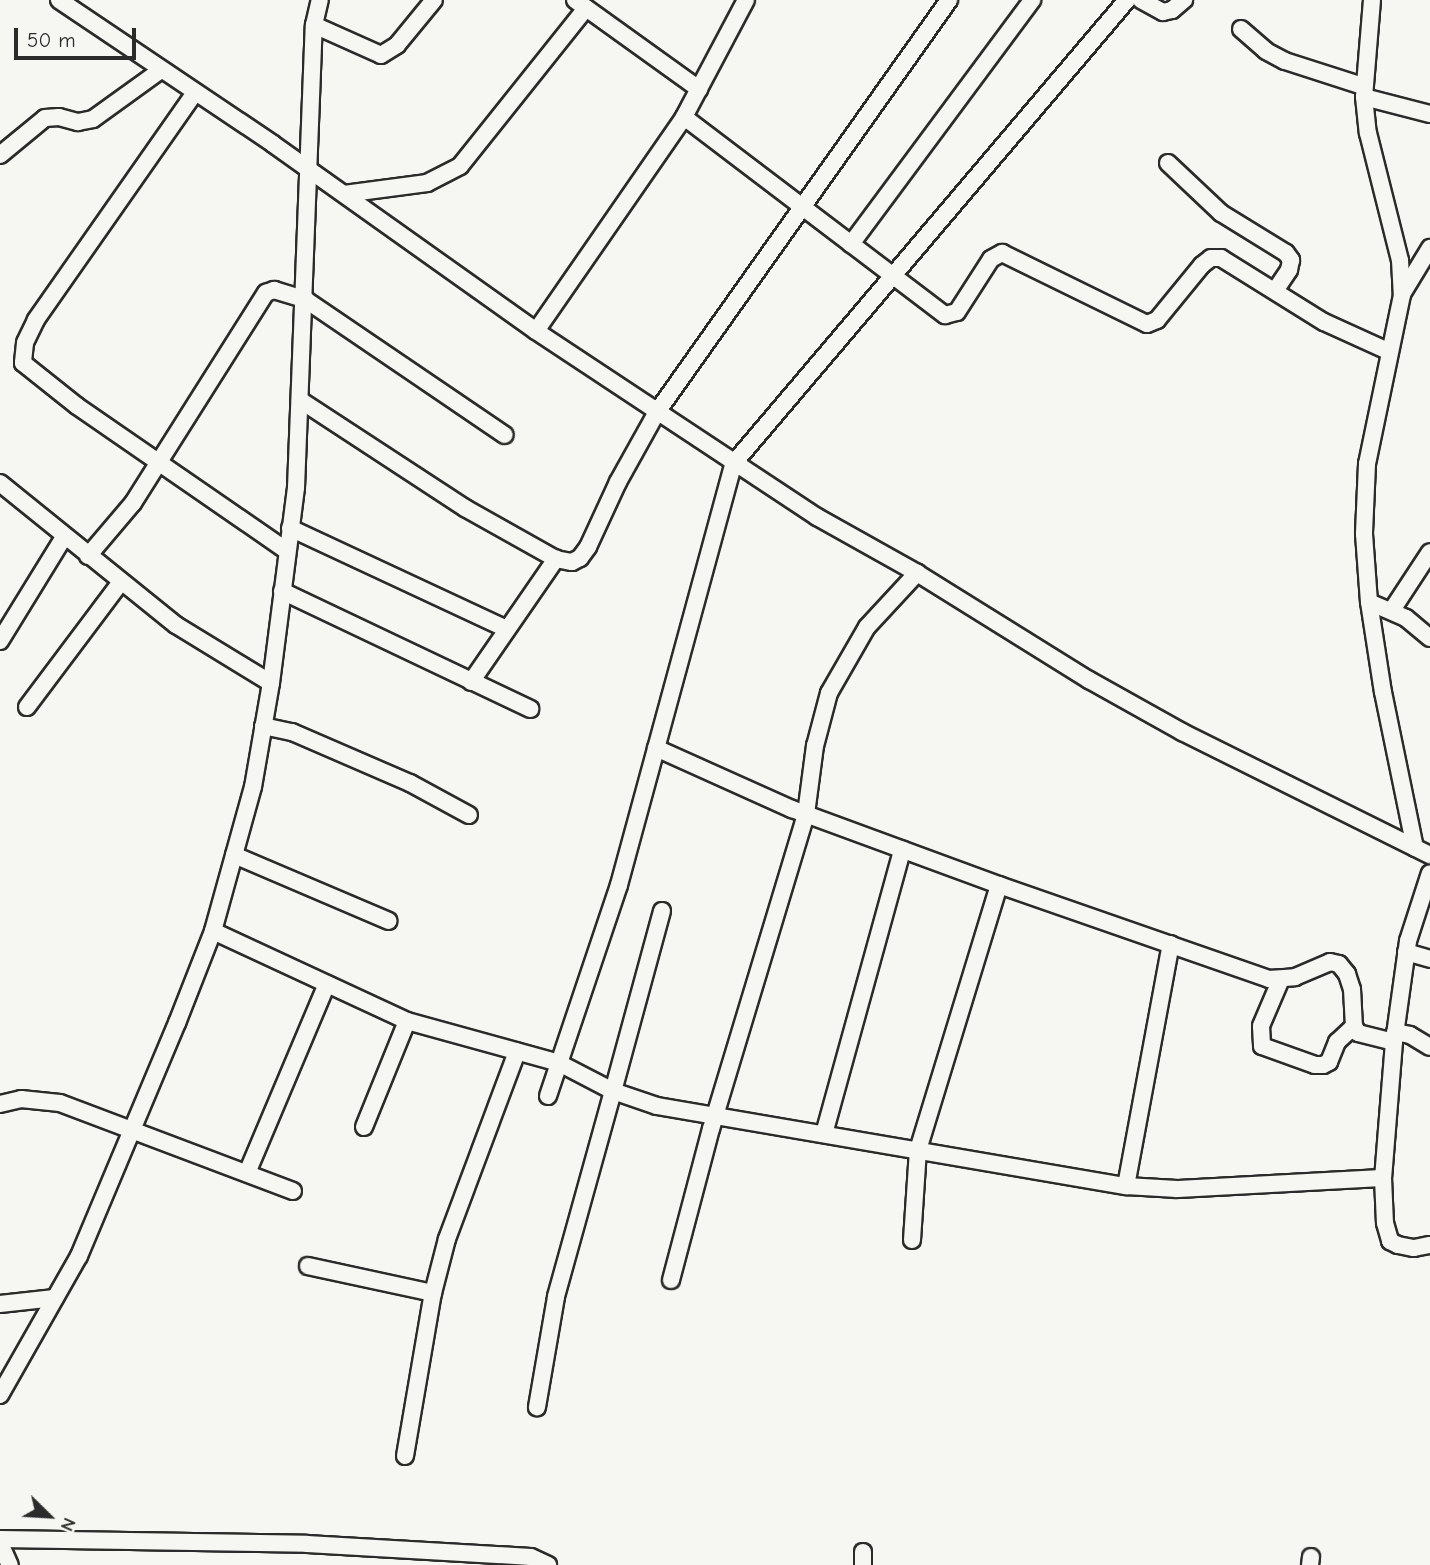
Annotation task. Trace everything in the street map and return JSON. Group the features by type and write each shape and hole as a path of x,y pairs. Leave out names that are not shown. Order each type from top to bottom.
{"street":[{"path":"59,0 308,169 536,331 817,517 917,573 1089,680 1182,732 1422,851"},
{"path":"0,1395 79,1256 213,931 253,788 271,682 296,488 306,300 314,25 320,0"},
{"path":"314,25 381,55 397,45 434,0"},
{"path":"536,331 684,117 746,0"},
{"path":"300,400 417,479 556,559 572,562 588,547 613,492 657,412 949,0"},
{"path":"851,244 1032,0"},
{"path":"548,1096 619,885 734,463 1127,0"},
{"path":"1141,0 1163,12 1172,10 1184,0"},
{"path":"1372,0 1363,91 1368,133 1400,260 1402,295 1367,464 1363,499 1369,602 1383,692 1422,851"},
{"path":"344,194 427,183 460,166 580,4 699,89"},
{"path":"1241,29 1266,51 1285,61 1430,114"},
{"path":"0,155 45,118 59,117 78,122 93,119 161,71"},
{"path":"194,94 36,320 22,352 23,363 159,463 287,551"},
{"path":"684,117 892,276 951,316 957,312 991,259 1002,253 1147,324 1157,320 1202,265 1211,258 1235,265 1324,322 1390,352"},
{"path":"1168,163 1221,213 1286,253 1291,260 1289,270 1275,291"},
{"path":"1402,295 1430,248"},
{"path":"88,556 133,503 266,293 282,290 306,300 505,435"},
{"path":"0,483 176,625 271,682"},
{"path":"290,528 507,629"},
{"path":"0,640 64,537"},
{"path":"1392,610 1430,552"},
{"path":"471,682 556,559"},
{"path":"671,1280 715,1116 806,814 815,746 829,693 845,660 867,627 917,573"},
{"path":"27,707 121,582"},
{"path":"282,591 530,709"},
{"path":"1369,602 1392,610 1430,638"},
{"path":"263,726 292,732 410,783 469,816"},
{"path":"656,748 806,814 1269,979 1295,977 1331,962 1339,964 1347,974 1352,989 1354,1026 1358,1033 1367,1037 1410,1035 1430,1048"},
{"path":"824,1134 902,850"},
{"path":"234,855 388,921"},
{"path":"1430,873 1406,952 1394,1037 1383,1178 1385,1223 1390,1241 1414,1248 1430,1245"},
{"path":"912,1240 918,1150 999,885"},
{"path":"537,1407 556,1297 663,911"},
{"path":"213,931 407,1021 559,1063 613,1091 657,1106 1126,1186 1177,1189 1383,1178"},
{"path":"1126,1186 1171,944"},
{"path":"1406,952 1430,958"},
{"path":"1281,979 1261,1026 1262,1046 1315,1065 1323,1065 1329,1062 1336,1042 1354,1026"},
{"path":"247,1173 327,984"},
{"path":"364,1127 407,1021"},
{"path":"405,1456 433,1293 447,1239 517,1052"},
{"path":"0,1104 21,1099 60,1103 293,1191"},
{"path":"308,1266 433,1293"},
{"path":"0,1304 55,1298"},
{"path":"10,1565 0,1541 307,1544 531,1557 548,1565"}]}
